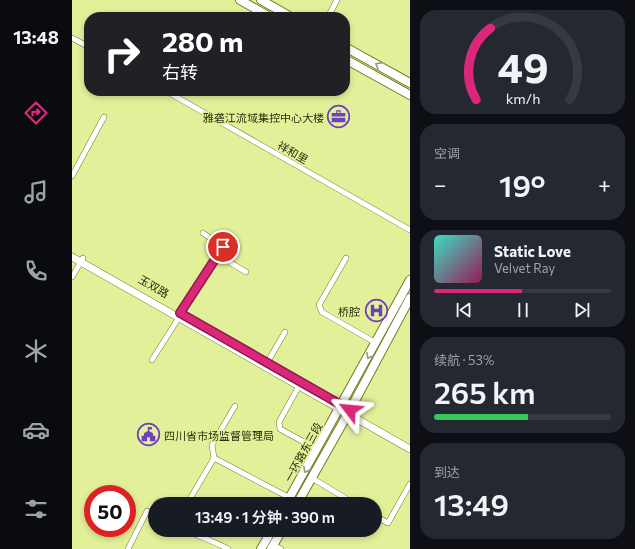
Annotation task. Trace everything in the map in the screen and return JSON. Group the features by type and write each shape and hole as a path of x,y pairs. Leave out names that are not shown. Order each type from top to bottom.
{"main road":[{"path":"240,0 261,12"},
{"path":"261,0 283,12"},
{"path":"350,50 410,84"},
{"path":"350,62 410,95"},
{"name":"玉双路","path":"72,252 82,260 267,363 349,412"},
{"name":"玉双路","path":"72,257 82,260"},
{"name":"一环路东三段","path":"290,497 409,283 410,271"},
{"name":"一环路东三段","path":"301,497 349,412 410,298"},
{"name":"玉双路","path":"179,315 299,386 341,407"},
{"path":"349,412 410,444"},
{"path":"349,412 410,449"},
{"path":"261,549 268,537"},
{"path":"275,548 279,537"}],"street":[{"path":"331,12 337,0"},
{"path":"72,38 84,45"},
{"name":"祥和里","path":"175,96 410,230"},
{"path":"72,176 104,117"},
{"path":"203,233 223,247"},
{"path":"152,360 230,236"},
{"path":"218,255 246,272"},
{"path":"346,258 319,304 322,312 376,343"},
{"path":"72,277 82,260"},
{"path":"267,363 284,332"},
{"path":"299,386 278,422 280,429 317,449"},
{"path":"191,497 214,458 212,445 235,406"},
{"path":"214,458 281,497"},
{"path":"312,478 343,497"},
{"path":"382,520 388,523 410,484"},
{"path":"128,549 147,511"},
{"path":"200,537 214,541 228,549"}],"place":[{"name":"雅砻江流域集控中心大楼","path":"339,117"},
{"name":"桥腔","path":"376,311"},
{"name":"四川省市场监督管理局","path":"148,435"}],"route":[{"path":"223,247 180,313 350,410"}]}
